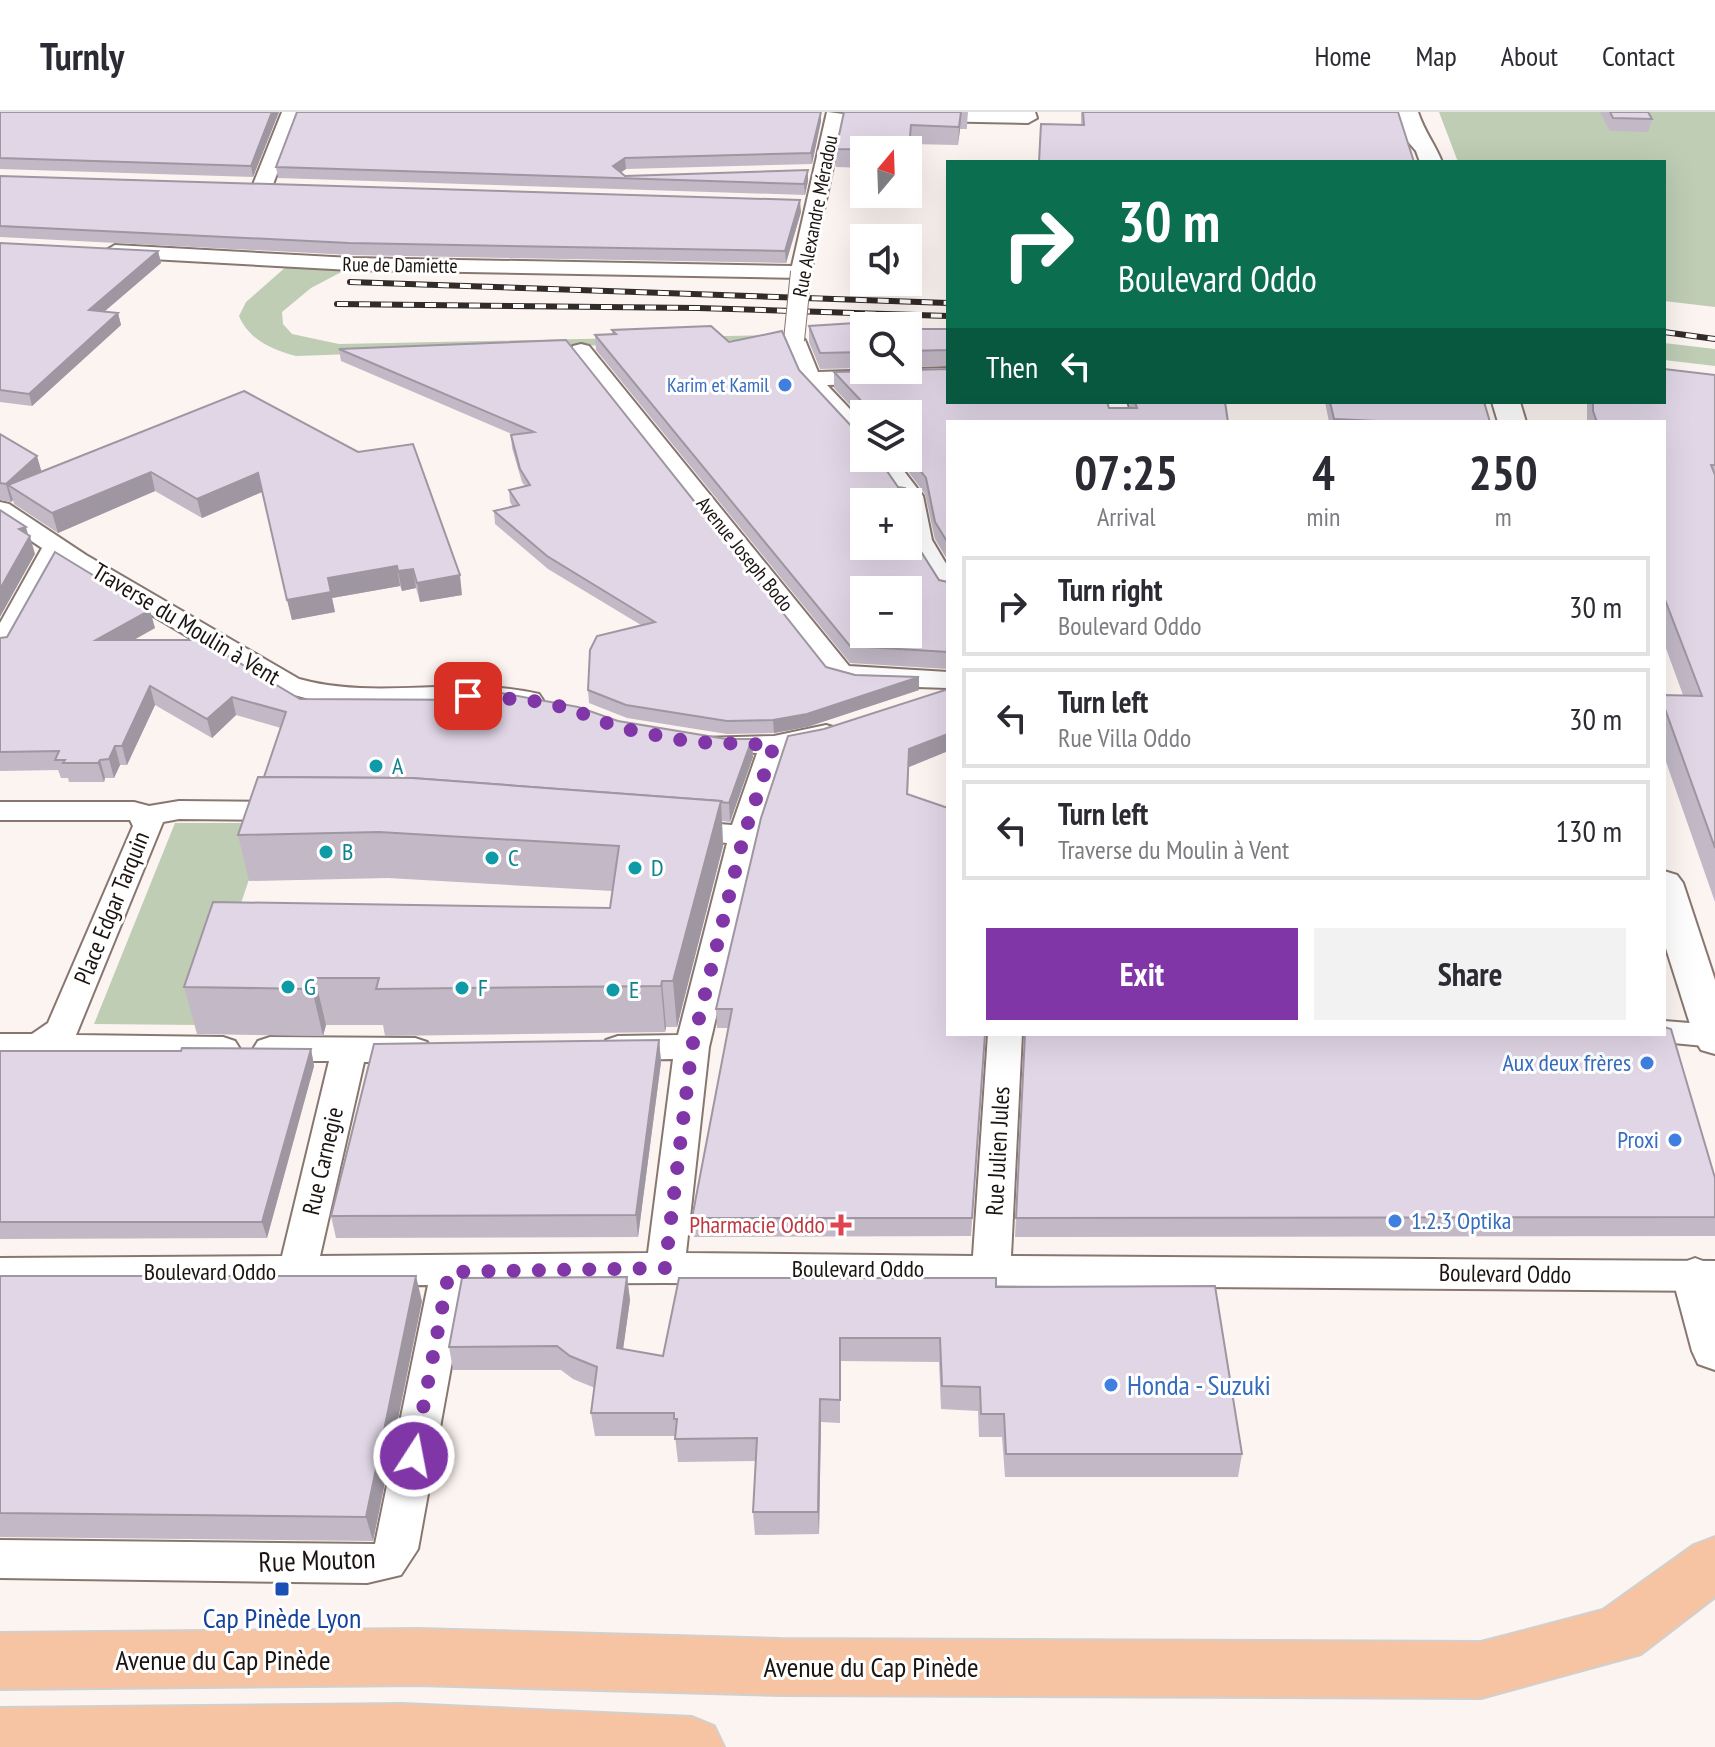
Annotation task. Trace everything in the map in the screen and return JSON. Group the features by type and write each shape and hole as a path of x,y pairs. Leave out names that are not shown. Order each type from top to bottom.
{"main road":[{"name":"Avenue du Cap Pinède","path":"0,1661 418,1657 780,1667 1481,1670 1619,1634 1715,1563"},
{"path":"0,1738 403,1734 692,1747"}],"street":[{"path":"262,187 291,112"},
{"path":"909,115 1028,118 1026,112"},
{"path":"1407,112 1415,137 1428,156"},
{"path":"1423,112 1431,138 1428,156"},
{"path":"810,113 843,114"},
{"name":"Rue Alexandre Méradou","path":"843,114 814,172 805,204 794,340 799,361 810,379 850,423"},
{"name":"Rue de Damiette","path":"98,250 351,264 801,272"},
{"name":"Avenue Joseph Bodo","path":"581,351 839,672 855,677 946,680"},
{"path":"810,379 946,375"},
{"path":"893,472 911,496 919,540 946,585"},
{"name":"Traverse du Moulin à Vent","path":"0,509 77,560 289,685 328,696 490,696 555,706"},
{"path":"0,647 57,545"},
{"path":"677,739 727,746 774,745 855,725"},
{"path":"665,1268 692,1047 744,835 774,745"},
{"path":"147,816 179,810 313,811"},
{"name":"Place Edgar Tarquin","path":"0,811 134,811 147,816 148,826 62,1030 39,1046"},
{"path":"653,828 744,835"},
{"path":"1666,889 1714,1038 1666,1033"},
{"name":"Rue Julien Jules","path":"991,1269 1005,1036"},
{"path":"0,1046 440,1050"},
{"path":"582,1048 692,1047"},
{"name":"Rue Carnegie","path":"297,1272 349,1051"},
{"name":"Boulevard Oddo","path":"0,1273 665,1268 1705,1276"},
{"name":"Rue Mouton","path":"0,1559 386,1562 397,1549 449,1272"},
{"path":"1705,1276 1715,1351"}],"green space":[{"path":"1439,112 1715,112 1715,307 1666,301 1666,160 1457,160"},
{"path":"288,265 349,268 311,288 282,312 283,324 292,334 339,344 777,335 777,339 296,356 255,338 239,316 246,302"},
{"path":"1666,343 1715,349 1715,366 1666,360"},
{"path":"175,823 268,823 200,1025 94,1024"}],"building":[{"path":"0,112 272,112 251,166 0,158"},
{"path":"297,112 821,112 811,153 625,158 613,166 625,176 808,170 804,184 276,167"},
{"path":"844,112 961,112 959,127 911,125 910,136 850,136 850,149 836,149"},
{"path":"1083,112 1398,112 1413,160 1039,160 1041,124 1084,125"},
{"path":"1610,112 1648,112 1652,119 1613,118"},
{"path":"0,176 800,200 785,251 349,243 0,226"},
{"path":"0,243 158,251 89,310 118,313 29,394 0,390"},
{"path":"850,323 850,352 820,353 809,326"},
{"path":"711,326 729,342 782,331 799,370 850,425 850,472 888,472 898,487 905,488 850,488 850,560 922,560 922,553 939,580 946,582 946,652 883,648 922,648 922,576 850,576 850,646 595,335 616,334 612,330"},
{"path":"922,329 946,329 946,350 922,351"},
{"path":"566,340 826,667 855,675 919,677 807,714 773,720 727,721 626,705 588,690 590,650 597,636 655,622 547,556 494,511 519,505 509,490 530,485 520,469 511,435 534,432 339,349"},
{"path":"946,369 946,404 1108,404 1109,408 1137,408 1136,404 1225,404 1228,420 946,420 946,540 935,522 926,478 921,472 922,400 860,400 834,372 850,372 850,384 922,384 922,370"},
{"path":"1666,369 1715,375 1715,465 1711,465 1715,475 1715,848 1666,712 1666,695 1702,696 1666,602 1666,420 1596,420 1593,404 1666,404"},
{"path":"244,391 358,452 413,444 460,575 417,583 413,569 398,571 397,566 328,578 331,592 287,600 258,473 197,499 151,472 52,513 8,485"},
{"path":"1330,404 1485,404 1489,420 1356,420 1334,419"},
{"path":"0,434 37,456 6,484 0,483"},
{"path":"0,510 26,527 19,529 30,536 0,589"},
{"path":"55,552 150,610 96,640 201,640 300,699 486,700 490,691 578,707 618,721 726,739 752,739 729,803 412,778 264,777 286,712 232,697 207,719 150,686 122,746 115,746 109,759 98,763 63,763 65,760 55,760 59,751 0,752 0,638 7,637"},
{"path":"946,690 946,735 909,749 907,794 946,807 946,1036 985,1036 972,1218 692,1218 732,1009 716,1009 761,818 788,736 824,729"},
{"path":"258,777 412,778 721,801 673,981 662,981 661,986 376,989 379,978 315,978 312,989 184,987 213,902 610,908 619,846 379,832 238,835"},
{"path":"1666,1028 1671,1029 1715,1178 1715,1217 1016,1218 1025,1036 1666,1036"},
{"path":"659,1040 636,1215 331,1216 374,1044"},
{"path":"182,1048 311,1049 262,1222 0,1222 0,1051 181,1051"},
{"path":"0,1276 416,1276 366,1517 0,1513"},
{"path":"627,1277 617,1348 663,1356 679,1278 996,1278 996,1287 1215,1286 1242,1454 1006,1454 1004,1414 981,1414 980,1387 942,1386 940,1338 840,1338 840,1400 820,1399 818,1512 753,1512 757,1438 675,1439 677,1419 674,1419 674,1413 591,1413 597,1367 570,1356 557,1346 449,1347 462,1278"}],"railway":[{"path":"350,282 946,303"},
{"path":"337,304 698,308 946,316"},
{"path":"1666,332 1715,339"}],"place":[{"name":"Karim et Kamil","path":"785,385"},
{"name":"A","path":"376,766"},
{"name":"B","path":"326,852"},
{"name":"C","path":"492,858"},
{"name":"D","path":"635,868"},
{"name":"G","path":"288,987"},
{"name":"F","path":"462,988"},
{"name":"E","path":"613,990"},
{"name":"Aux deux frères","path":"1647,1063"},
{"name":"Proxi","path":"1675,1140"},
{"name":"1.2.3 Optika","path":"1395,1221"},
{"name":"Pharmacie Oddo","path":"841,1225"},
{"name":"Honda - Suzuki","path":"1111,1385"},
{"name":"Cap Pinède Lyon","path":"282,1589"}],"route":[{"path":"414,1456 449,1272 665,1268 692,1047 744,835 774,745 727,746 691,742 620,728 568,708 529,700 468,696"}]}
